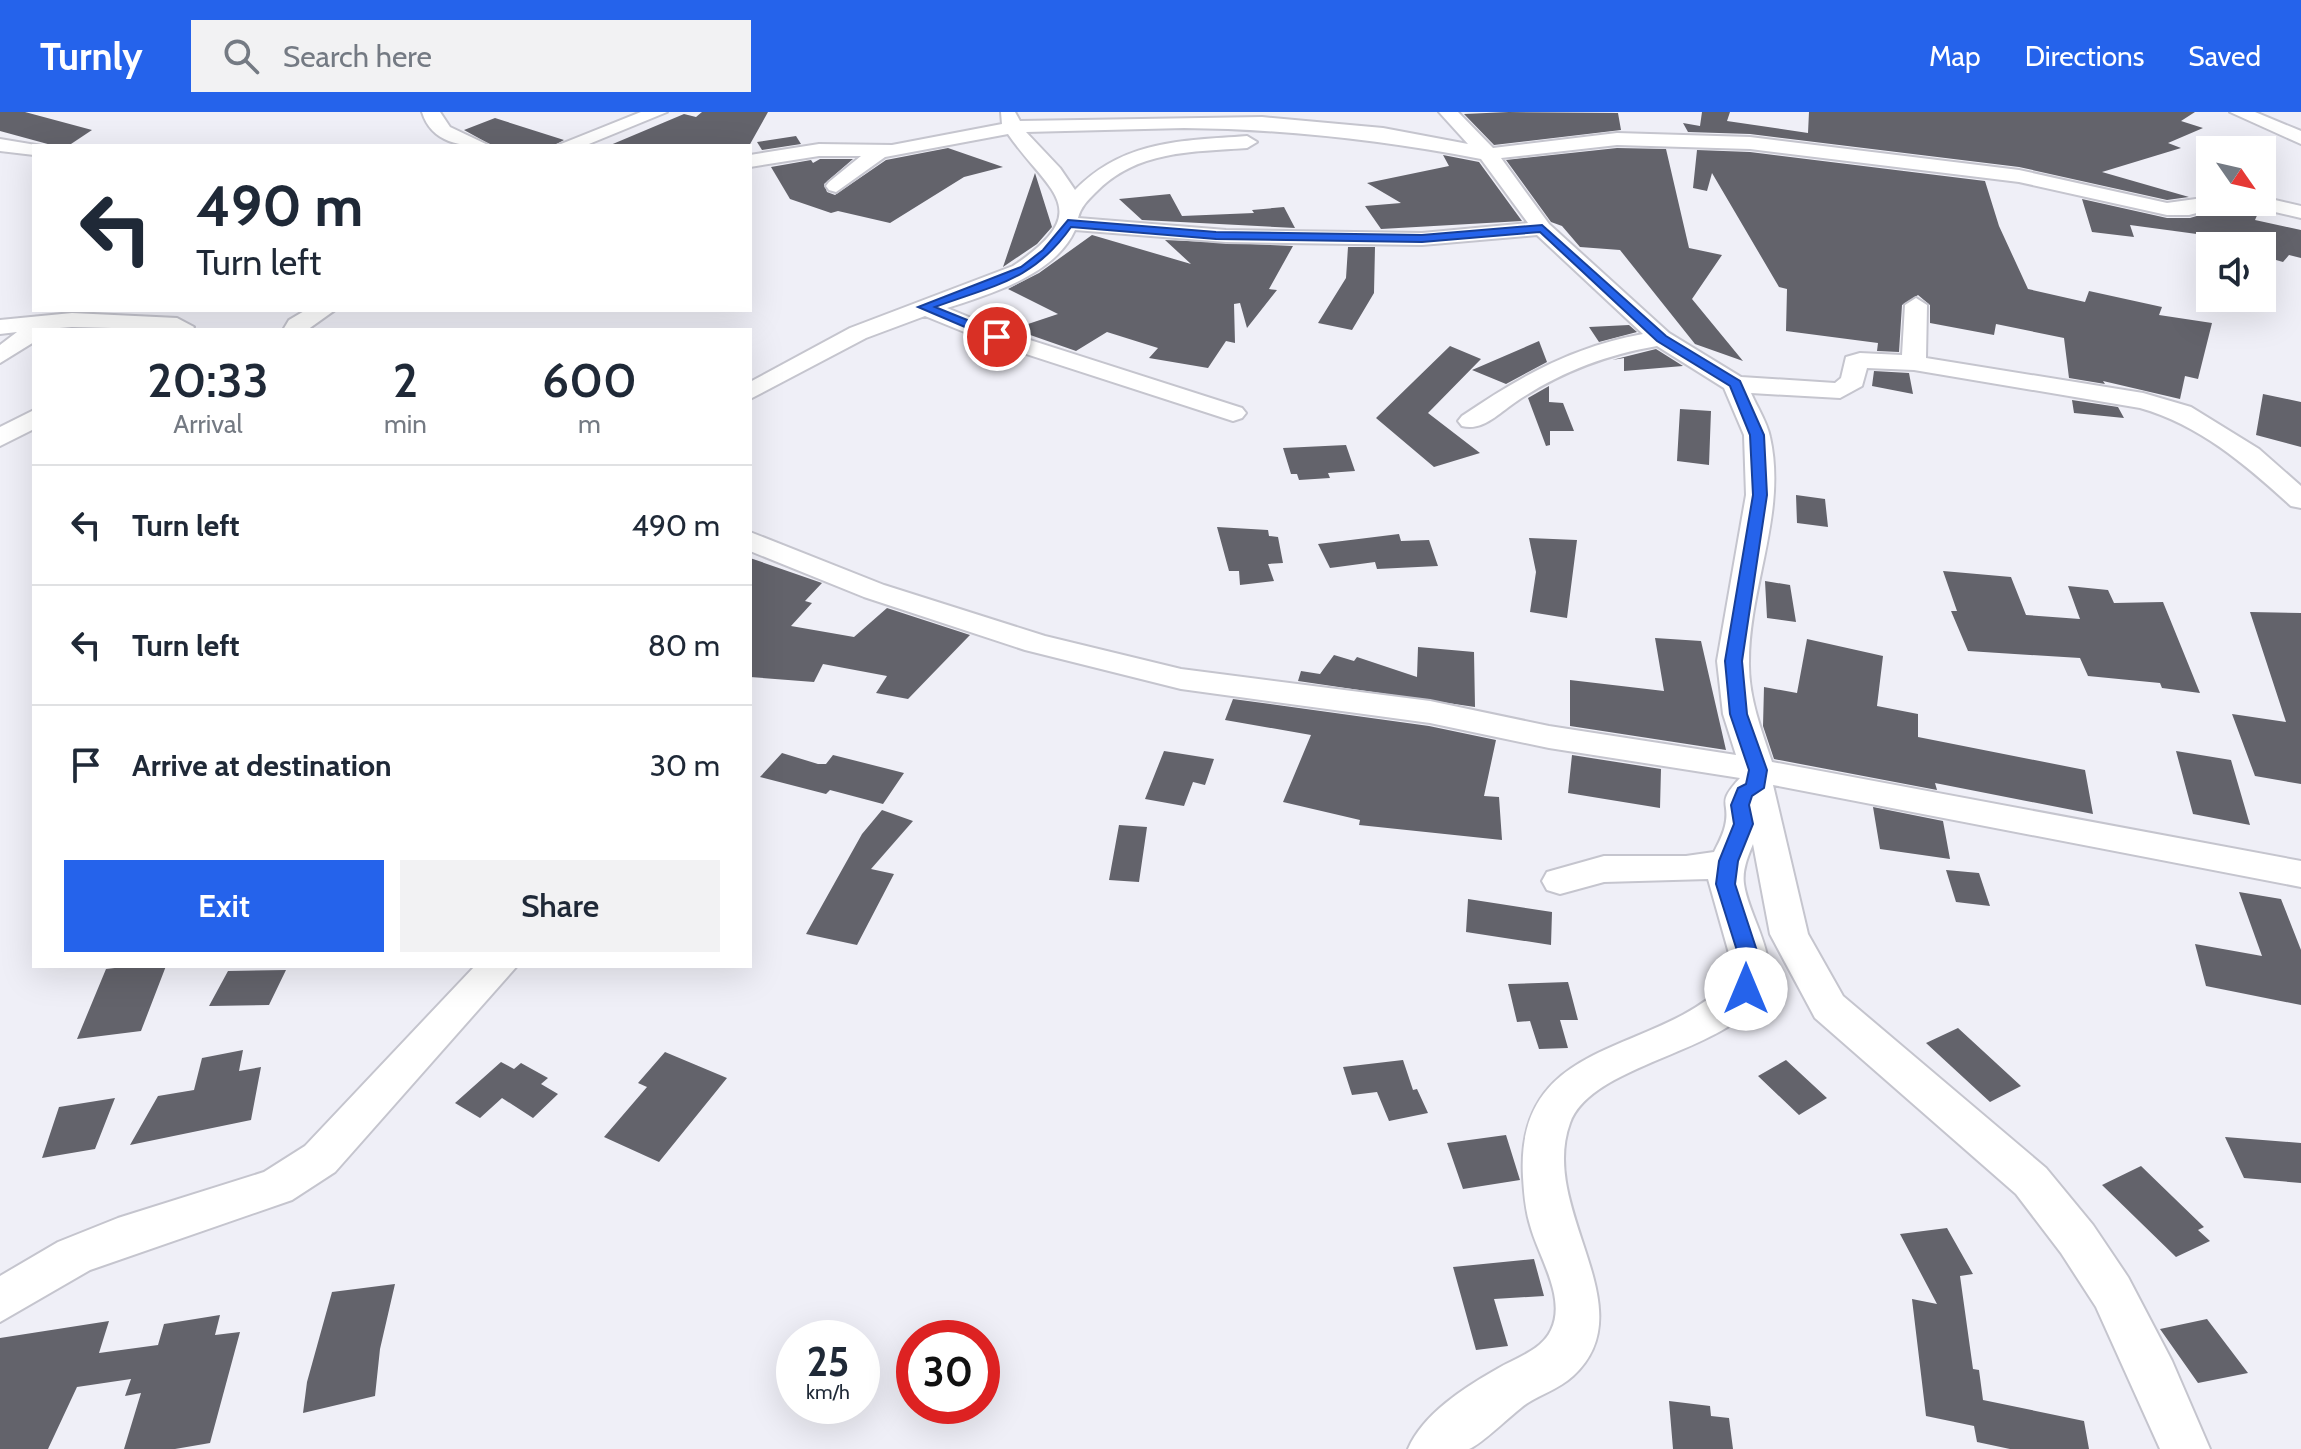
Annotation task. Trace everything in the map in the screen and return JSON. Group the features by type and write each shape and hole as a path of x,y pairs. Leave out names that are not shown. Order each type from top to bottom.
{"street":[{"path":"431,112 432,119 449,135 474,144"},
{"path":"571,144 658,112"},
{"path":"1448,112 1488,154 1542,228 1661,338 1735,384 1840,391 1853,381 1855,362 1860,360 1914,363 2172,409 2211,428 2250,455 2301,500"},
{"path":"2239,112 2301,138"},
{"path":"752,161 819,150 879,152 1011,120 1184,122 1348,129 1488,154 1617,139 1704,139 2019,176 2167,209 2196,207"},
{"path":"1011,120 1020,139 1043,159 1069,215"},
{"path":"752,391 871,327 1025,269 1048,252 1069,215 1104,174 1128,159 1186,147 1348,129"},
{"path":"0,145 32,149"},
{"path":"836,186 879,152"},
{"path":"2276,206 2301,212"},
{"path":"1069,215 1216,236 1422,239 1542,228"},
{"path":"1914,363 1916,305"},
{"path":"924,307 997,337 1233,413"},
{"path":"296,328 320,312"},
{"path":"0,327 38,328 123,321 177,325 181,328"},
{"path":"0,356 32,332"},
{"path":"1471,421 1540,373 1579,355 1611,345 1661,338"},
{"path":"1735,384 1757,435 1760,495 1733,661 1739,714 1772,847 1789,934 1806,971 1829,1007 2031,1181 2077,1239 2112,1292 2155,1377 2185,1449"},
{"path":"0,438 32,419"},
{"path":"752,542 874,591 1010,635 1181,679 1430,712 1756,779 2301,874"},
{"path":"1433,1449 1469,1415 1517,1383 1548,1369 1567,1347 1578,1322 1577,1285 1548,1209 1546,1132 1556,1107 1581,1083 1621,1058 1719,1014 1746,989 1749,957 1726,884 1728,861 1744,824 1740,805 1745,792 1756,779"},
{"path":"1560,881 1606,866 1690,869 1728,861"},
{"path":"0,1301 74,1256 277,1187 320,1159 496,968"}],"building":[{"path":"0,112 25,112 92,130 71,144 48,144 0,131"},
{"path":"702,112 768,112 750,144 613,144 684,114 696,117"},
{"path":"1702,112 1730,112 1727,121 1808,133 1809,112 2195,112 2181,121 2203,128 2168,143 2181,148 2102,172 2189,197 2167,200 2019,167 1750,134 1688,132 1683,123 1700,126"},
{"path":"1618,113 1621,130 1494,145 1464,114"},
{"path":"495,118 564,140 557,144 489,144 464,130"},
{"path":"796,136 801,144 762,150 757,142"},
{"path":"948,148 1003,167 964,177 890,223 838,211 831,213 790,199 771,167 811,160 813,163 820,159 853,159 824,184 827,192 835,195 886,160"},
{"path":"1617,148 1666,149 1689,248 1722,255 1692,299 1743,361 1695,344 1620,250 1580,247 1562,226 1551,222 1506,160"},
{"path":"1697,150 1750,152 1985,181 1999,226 2028,289 2085,302 2089,291 2162,307 2159,315 2212,323 2198,379 2185,376 2180,399 2103,381 2105,384 2069,378 2064,338 1996,324 1994,335 1930,323 1930,305 1918,295 1902,305 1899,352 1877,351 1878,343 1786,331 1787,289 1779,287 1712,173 1707,191 1693,188"},
{"path":"1443,155 1479,162 1522,221 1381,229 1365,206 1401,203 1367,183 1449,166"},
{"path":"1035,173 1052,227 1037,244 1003,267"},
{"path":"1170,194 1182,216 1254,213 1252,210 1284,207 1295,228 1142,220 1119,199"},
{"path":"2082,199 2167,218 2257,216 2255,220 2301,230 2301,258 2289,255 2283,262 2276,260 2276,232 2196,234 2130,225 2134,237 2092,232"},
{"path":"1092,235 1191,264 1165,240 1293,246 1269,289 1277,290 1247,328 1240,303 1234,304 1235,343 1226,341 1208,368 1149,358 1158,348 1107,332 1076,351 1013,329 1058,314 1008,289 1039,273"},
{"path":"1348,247 1375,247 1374,293 1352,330 1318,323 1346,278"},
{"path":"1629,325 1637,332 1599,342 1589,327"},
{"path":"1539,341 1547,362 1506,384 1472,370"},
{"path":"1450,346 1481,359 1428,413 1480,453 1434,467 1376,418"},
{"path":"1656,349 1683,366 1624,371 1624,358 1612,360"},
{"path":"1874,371 1909,373 1913,394 1872,386"},
{"path":"1549,386 1549,402 1563,403 1574,431 1550,431 1550,445 1546,446 1528,398"},
{"path":"2263,394 2301,402 2301,447 2256,435"},
{"path":"2072,400 2118,407 2124,418 2074,413"},
{"path":"1680,409 1711,411 1709,465 1677,461"},
{"path":"1346,445 1355,471 1328,473 1330,478 1299,480 1297,474 1291,474 1283,448"},
{"path":"1796,495 1825,499 1828,527 1797,523"},
{"path":"1217,527 1268,530 1269,536 1278,537 1283,563 1268,564 1274,581 1240,585 1239,571 1229,571"},
{"path":"1399,534 1401,541 1429,540 1438,566 1377,569 1375,562 1330,568 1318,544"},
{"path":"1529,538 1577,540 1567,618 1530,612 1536,572"},
{"path":"752,559 822,583 805,601 812,603 791,626 854,637 887,608 970,635 908,699 876,693 887,676 823,664 814,682 752,677"},
{"path":"1943,571 2011,577 2026,615 2080,619 2068,586 2108,590 2114,603 2163,602 2200,693 2162,688 2160,683 2088,676 2080,658 1968,651 1951,611 1957,611"},
{"path":"1765,581 1790,585 1796,622 1767,618"},
{"path":"2250,612 2301,613 2301,784 2255,776 2232,714 2286,722"},
{"path":"1655,638 1701,641 1726,750 1570,726 1570,680 1664,691"},
{"path":"1807,639 1883,656 1877,706 1918,714 1918,737 2085,770 2093,814 1935,783 1937,790 1774,759 1763,726 1764,687 1797,693"},
{"path":"1418,647 1474,652 1475,707 1298,681 1301,671 1320,674 1334,655 1354,661 1357,657 1417,677"},
{"path":"1233,699 1429,726 1496,740 1484,796 1499,797 1502,840 1359,825 1360,820 1283,802 1311,735 1225,720"},
{"path":"1164,751 1214,759 1205,785 1193,782 1184,806 1145,799"},
{"path":"2176,751 2231,760 2250,825 2193,814"},
{"path":"782,753 818,764 826,764 833,755 904,773 883,804 830,790 826,794 760,777"},
{"path":"1572,755 1661,769 1660,808 1568,793"},
{"path":"1873,807 1943,821 1950,859 1880,849"},
{"path":"882,810 913,821 871,869 894,874 857,945 806,934 862,834"},
{"path":"1119,825 1147,827 1139,882 1109,880"},
{"path":"1946,870 1979,873 1990,906 1956,902"},
{"path":"2239,892 2281,899 2301,950 2301,1005 2206,986 2195,944 2262,956"},
{"path":"1468,899 1552,912 1551,945 1466,932"},
{"path":"165,968 141,1031 77,1039 106,969"},
{"path":"286,970 269,1005 209,1006 228,971"},
{"path":"1568,982 1578,1020 1560,1020 1568,1048 1539,1049 1530,1021 1517,1022 1508,984"},
{"path":"1958,1028 2021,1086 1990,1102 1926,1043"},
{"path":"243,1050 239,1071 261,1067 251,1120 130,1145 158,1096 194,1090 202,1058"},
{"path":"665,1052 727,1078 659,1162 604,1137 647,1087 638,1083"},
{"path":"1403,1060 1413,1090 1417,1089 1428,1113 1389,1121 1377,1092 1352,1095 1343,1067"},
{"path":"1786,1060 1827,1098 1799,1115 1758,1076"},
{"path":"501,1062 514,1069 521,1063 548,1078 541,1084 558,1094 533,1118 502,1098 480,1118 455,1103"},
{"path":"115,1098 95,1149 42,1158 59,1107"},
{"path":"1506,1135 1520,1180 1463,1189 1447,1143"},
{"path":"2225,1137 2301,1143 2301,1183 2244,1178"},
{"path":"2141,1166 2204,1227 2198,1230 2210,1241 2176,1257 2102,1185"},
{"path":"1947,1228 1973,1274 1960,1276 1973,1369 1979,1370 1983,1400 2084,1421 2089,1449 2010,1449 1977,1442 1974,1426 1926,1416 1912,1299 1937,1304 1900,1234"},
{"path":"1534,1259 1544,1296 1494,1299 1508,1346 1476,1350 1453,1267"},
{"path":"395,1284 380,1349 375,1396 303,1413 307,1382 332,1292"},
{"path":"220,1315 215,1335 240,1332 210,1443 175,1449 124,1449 141,1393 125,1396 131,1379 77,1387 48,1449 0,1449 0,1338 109,1321 99,1353 158,1345 164,1324"},
{"path":"2207,1319 2248,1373 2198,1383 2160,1329"},
{"path":"1669,1401 1710,1406 1711,1416 1729,1418 1733,1449 1673,1449"}],"route":[{"path":"997,337 924,307 982,288 1034,264 1048,252 1068,223 1216,236 1422,239 1542,228 1661,338 1735,384 1743,396 1757,435 1760,461 1760,495 1736,624 1733,661 1739,714 1758,770 1755,788 1745,792 1740,805 1744,824 1728,861 1726,884 1749,957 1746,989"}]}
